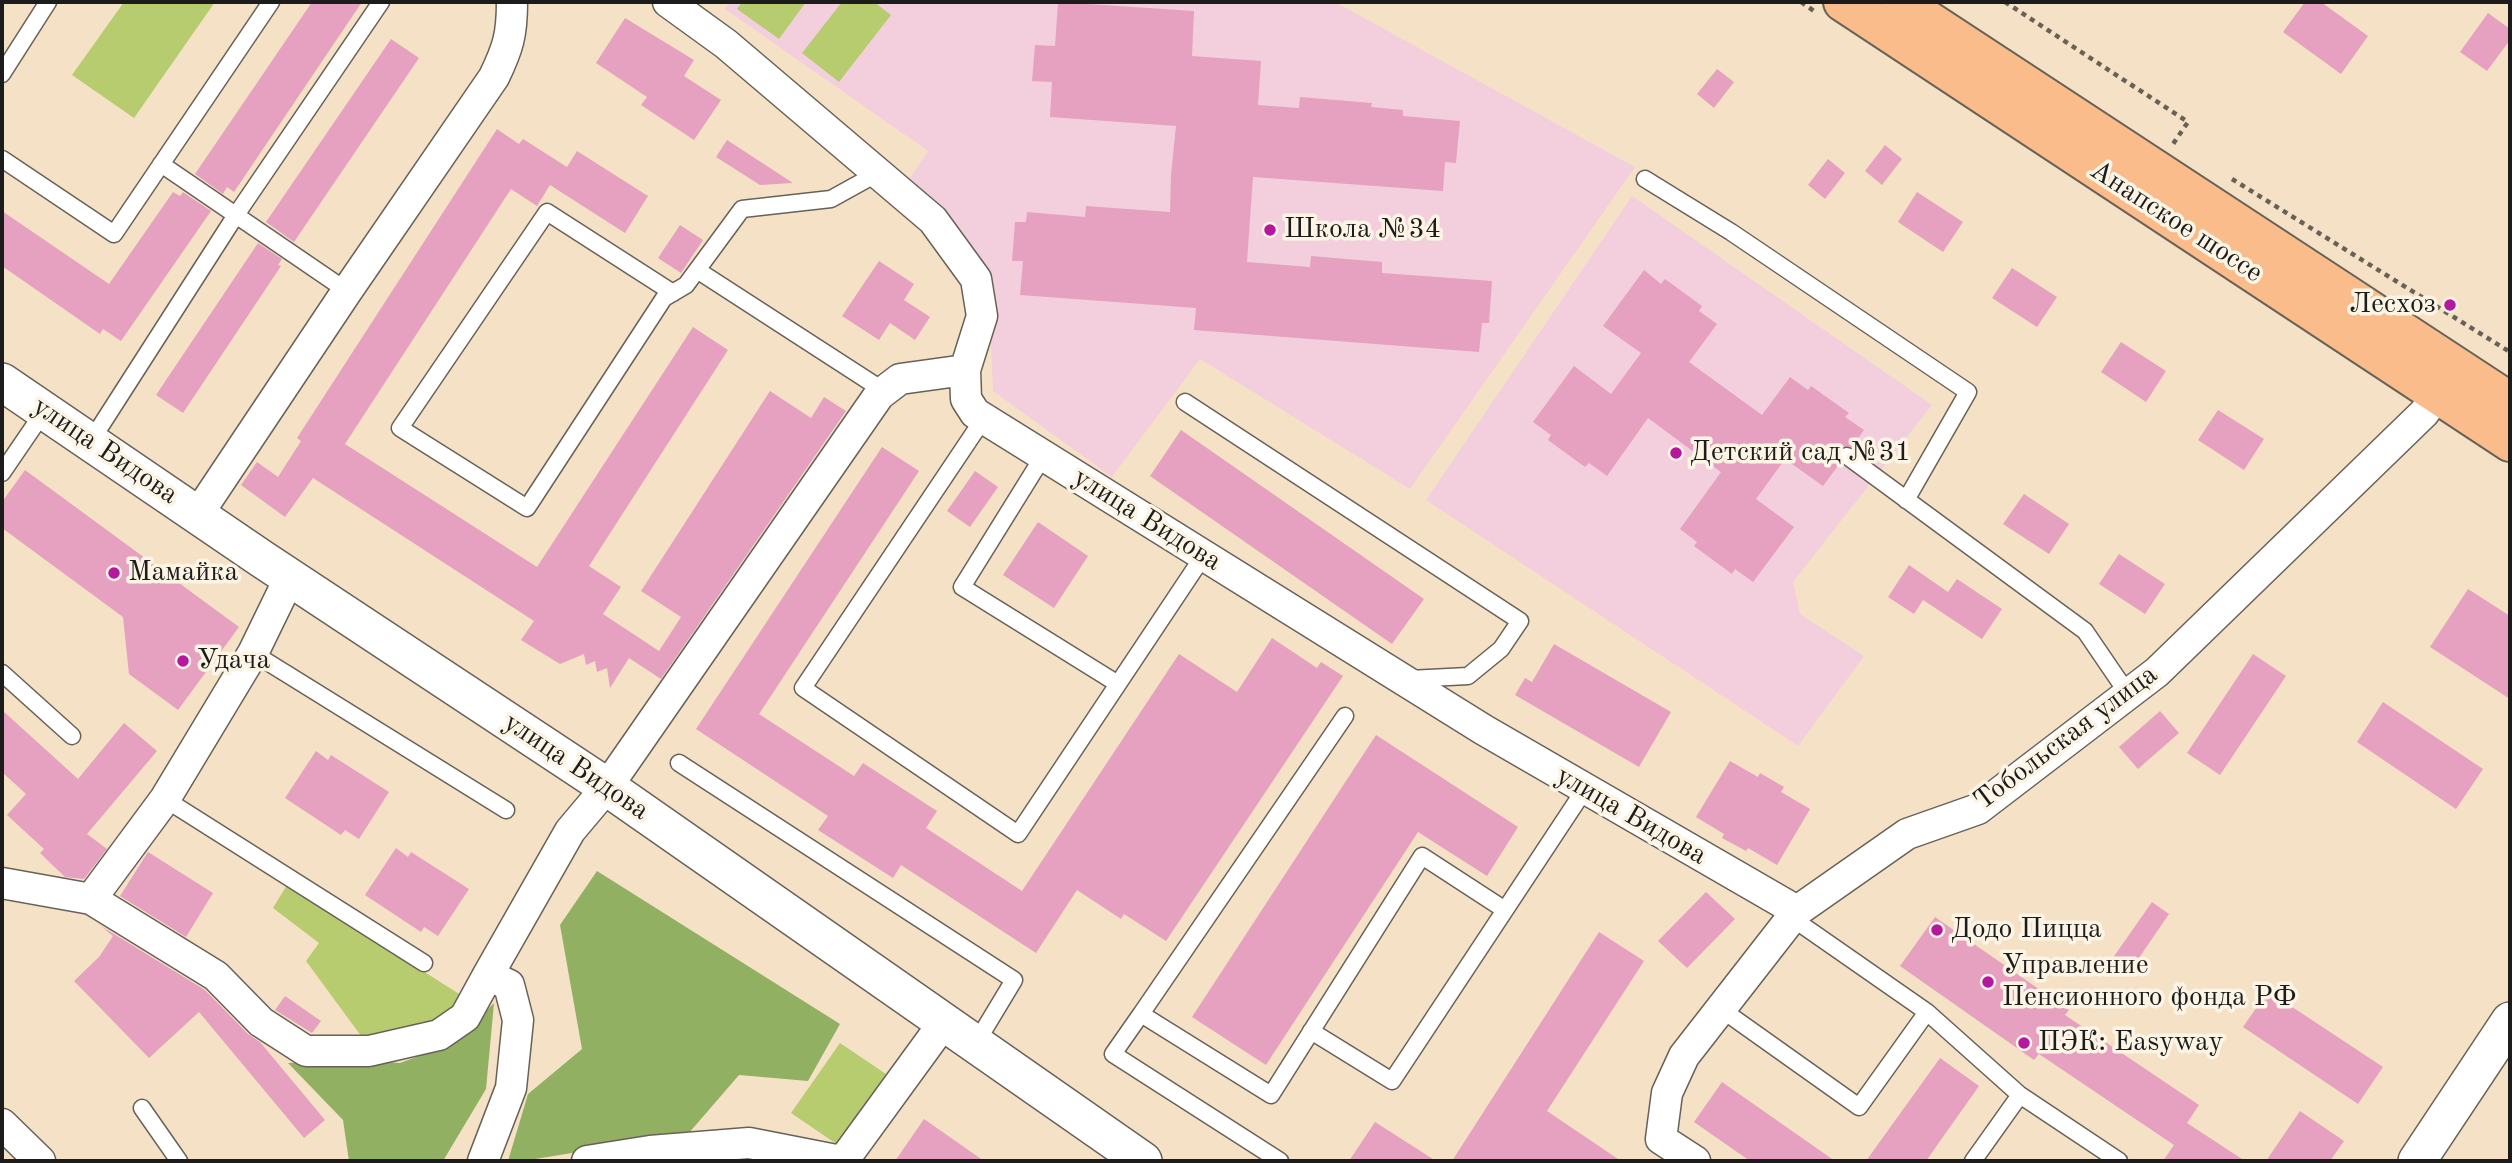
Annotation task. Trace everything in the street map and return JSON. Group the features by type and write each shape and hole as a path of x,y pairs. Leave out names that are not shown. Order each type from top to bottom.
{"highway":[{"name":"Анапское шоссе","path":"1843,2 2510,442"},
{"name":"Анапское шоссе","path":"1900,2 2510,402"}],"street":[{"path":"198,514 347,290 494,77 512,32 512,2"},
{"name":"улица Видова","path":"668,2 726,44 933,220 976,279 982,316 965,369 966,399 975,413 1403,680 1795,914"},
{"path":"2,883 90,898 216,976 261,1022 306,1051 369,1051 439,1035 465,1017 570,831 607,787 871,406 884,391 900,379 965,369"},
{"name":"улица Видова","path":"2,382 607,787 1143,1161"},
{"name":"Тобольская улица","path":"1695,1161 1661,1139 1667,1093 1684,1056 1795,914 1907,834 1978,808 2157,672 2395,442 2424,413 2437,395"},
{"path":"90,898 165,799 253,653 290,577"},
{"path":"483,1161 511,1088 518,1020 509,985 488,975"},
{"path":"587,1161 650,1150 749,1143 842,1161 944,1021"},
{"path":"2417,1161 2510,1021"},
{"path":"2,1124 40,1161"}],"lane":[{"path":"2,74 48,2"},
{"path":"2,159 114,234 271,2"},
{"path":"90,441 236,215 381,2"},
{"path":"161,164 347,290"},
{"path":"673,293 547,212 400,428 527,508 664,298 673,293 686,285 742,209 831,199 878,173"},
{"path":"1645,179 1731,232 1968,392 1906,500"},
{"path":"697,270 884,391"},
{"path":"1185,402 1520,621 1501,649 1468,676 1403,680"},
{"path":"2,473 45,410"},
{"path":"984,418 803,688 1018,834 1204,555"},
{"path":"1044,455 962,587 1118,684"},
{"path":"1847,456 2085,631 2128,694"},
{"path":"253,653 506,810"},
{"path":"2,673 72,736"},
{"path":"1280,1161 1113,1054 1345,716"},
{"path":"679,763 1014,980 976,1043"},
{"path":"1311,1031 1392,1082 1585,789"},
{"path":"165,799 424,963"},
{"path":"1140,1014 1272,1095 1422,856 1505,910"},
{"path":"1795,914 1927,1012 2020,1095 2119,1161"},
{"path":"1721,1009 1859,1107 1927,1012"},
{"path":"1973,1161 2020,1095"},
{"path":"142,1108 178,1161"}],"path":[{"path":"2005,2 2189,122 2172,144 2183,150"},
{"path":"2228,177 2510,352"}],"shaded area":[{"name":"Школа №34","path":"730,2 1335,2 1635,167 1410,489 1200,359 1112,477 993,391 988,281 910,178 928,151 725,9"},
{"name":"Детский сад №31","path":"1632,196 1932,405 1793,582 1800,614 1864,656 1798,746 1426,500"}],"green space":[{"path":"124,2 215,2 134,118 72,75"},
{"path":"742,2 806,2 779,39 737,9"},
{"path":"842,2 874,2 891,15 839,82 802,53"},
{"path":"597,871 840,1024 808,1081 739,1075 688,1134 523,1161 508,1161 528,1094 582,1049 560,925"},
{"path":"287,885 464,997 435,1026 367,1044 306,961 319,943 273,908"},
{"path":"494,1003 486,1089 443,1161 349,1161 343,1120 288,1063 359,1060 400,1063 454,1043"},
{"path":"840,1043 886,1074 838,1145 791,1113"}],"building":[{"path":"312,2 362,2 234,192 227,187 223,194 195,174"},
{"path":"1058,2 1194,11 1192,56 1261,61 1258,105 1299,108 1300,97 1372,103 1371,107 1403,110 1403,116 1460,121 1456,163 1445,162 1443,191 1253,177 1247,262 1310,267 1311,256 1382,262 1382,273 1492,281 1489,323 1482,323 1479,352 1194,330 1196,308 1020,295 1023,261 1012,261 1015,222 1026,222 1027,212 1085,217 1086,206 1170,212 1176,126 1050,117 1052,82 1032,81 1035,45 1055,46"},
{"path":"2305,2 2321,2 2368,36 2341,74 2283,32"},
{"path":"2488,13 2510,29 2510,40 2487,71 2460,52"},
{"path":"625,18 694,60 684,76 721,100 694,140 641,105 647,97 596,63"},
{"path":"391,39 419,58 294,242 266,222"},
{"path":"1717,69 1734,82 1714,108 1697,94"},
{"path":"497,129 519,144 523,139 567,167 577,151 648,196 625,233 550,185 537,206 511,189 345,444 537,567 693,327 728,350 589,566 621,587 603,614 659,651 681,617 641,591 770,391 811,418 824,397 846,411 661,679 629,658 610,688 607,668 597,672 595,661 586,665 584,654 560,664 521,640 534,621 313,478 285,517 241,485 257,462 278,477 301,441 297,438"},
{"path":"727,140 793,183 760,185 716,157"},
{"path":"1885,145 1902,159 1882,185 1865,171"},
{"path":"1828,159 1845,173 1825,199 1808,185"},
{"path":"173,192 180,196 183,192 211,211 121,341 103,329 100,334 2,266 2,211 109,284"},
{"path":"1917,192 1963,222 1943,252 1898,222"},
{"path":"680,225 703,240 681,273 658,258"},
{"path":"258,243 282,259 278,265 281,266 183,413 156,395"},
{"path":"879,261 914,284 904,300 930,317 915,340 890,323 879,340 842,316"},
{"path":"2012,268 2057,297 2037,327 1992,298"},
{"path":"1644,270 1661,284 1665,279 1702,306 1699,311 1717,324 1689,362 1762,415 1790,377 1808,390 1811,386 1849,413 1845,417 1864,430 1852,447 1843,446 1838,450 1840,463 1823,486 1785,459 1756,499 1794,527 1753,582 1735,569 1732,574 1694,546 1697,542 1680,529 1721,472 1648,418 1607,476 1589,463 1585,467 1548,440 1551,435 1533,422 1574,366 1611,394 1641,353 1603,326"},
{"path":"2121,342 2166,371 2146,402 2101,372"},
{"path":"2218,410 2264,439 2244,470 2198,440"},
{"path":"1181,430 1424,599 1392,644 1150,476"},
{"path":"882,447 919,471 759,714 854,776 863,763 937,811 926,828 1022,891 1179,654 1237,692 1272,638 1317,668 1321,662 1343,676 1166,941 1124,914 1121,919 1077,890 1036,953 901,865 893,878 818,830 828,816 696,729"},
{"name":"Мамайка","path":"25,470 239,627 178,710 129,674 123,617 2,528 2,502"},
{"path":"975,471 998,487 970,527 947,511"},
{"path":"2024,494 2069,524 2049,554 2003,524"},
{"path":"1038,522 1088,556 1054,608 1003,575"},
{"path":"2119,554 2165,584 2145,614 2099,584"},
{"path":"1909,565 1948,592 1957,579 2002,609 1982,639 1923,600 1914,614 1888,597"},
{"path":"2468,589 2510,616 2510,699 2430,647"},
{"path":"1554,644 1671,712 1639,767 1515,695 1525,678 1532,682"},
{"path":"2253,654 2286,676 2220,775 2187,753"},
{"path":"2383,702 2483,769 2456,809 2357,742"},
{"path":"2,710 78,779 124,723 157,751 87,834 107,849 84,879 65,877 40,853 44,849 7,815 26,794 2,772"},
{"path":"2160,711 2179,733 2138,769 2119,747"},
{"path":"1376,735 1518,827 1487,876 1418,832 1266,1065 1192,1017"},
{"path":"316,751 328,760 331,755 389,792 359,839 345,830 341,835 285,798"},
{"path":"1730,761 1758,777 1760,773 1784,787 1781,792 1810,809 1777,865 1748,848 1746,851 1722,838 1724,834 1696,817"},
{"path":"396,848 408,857 411,852 469,889 438,936 424,927 421,932 365,895"},
{"path":"148,852 213,893 186,937 120,896"},
{"path":"1706,892 1735,919 1687,968 1658,941"},
{"path":"2152,902 2169,914 2128,974 2110,962"},
{"path":"1935,917 2069,1010 2065,1015 2199,1105 2187,1123 2245,1161 2163,1161 2174,1145 2039,1054 2034,1060 1900,966"},
{"path":"101,926 205,990 248,1034 260,1042 325,1120 304,1138 199,1012 149,1058 74,981 99,957 113,936"},
{"path":"1599,932 1644,961 1547,1111 1621,1161 1452,1161"},
{"path":"2268,991 2383,1067 2358,1104 2243,1027"},
{"path":"285,996 321,1021 312,1033 275,1010"},
{"path":"1940,1058 1979,1086 1926,1161 1866,1161"},
{"path":"1722,1082 1835,1161 1750,1161 1694,1122"},
{"path":"2300,1111 2344,1141 2330,1161 2266,1161"},
{"path":"924,1119 984,1161 895,1161"},
{"path":"1375,1122 1436,1161 1349,1161"}],"place":[{"name":"Школа №34","path":"1270,230"},
{"name":"Лесхоз","path":"2450,305"},
{"name":"Детский сад №31","path":"1676,453"},
{"name":"Мамайка","path":"114,573"},
{"name":"Удача","path":"183,661"},
{"name":"Додо Пицца","path":"1937,930"},
{"name":"Управление Пенсионного фонда РФ","path":"1988,982"},
{"name":"ПЭК: Easyway","path":"2024,1043"}]}
